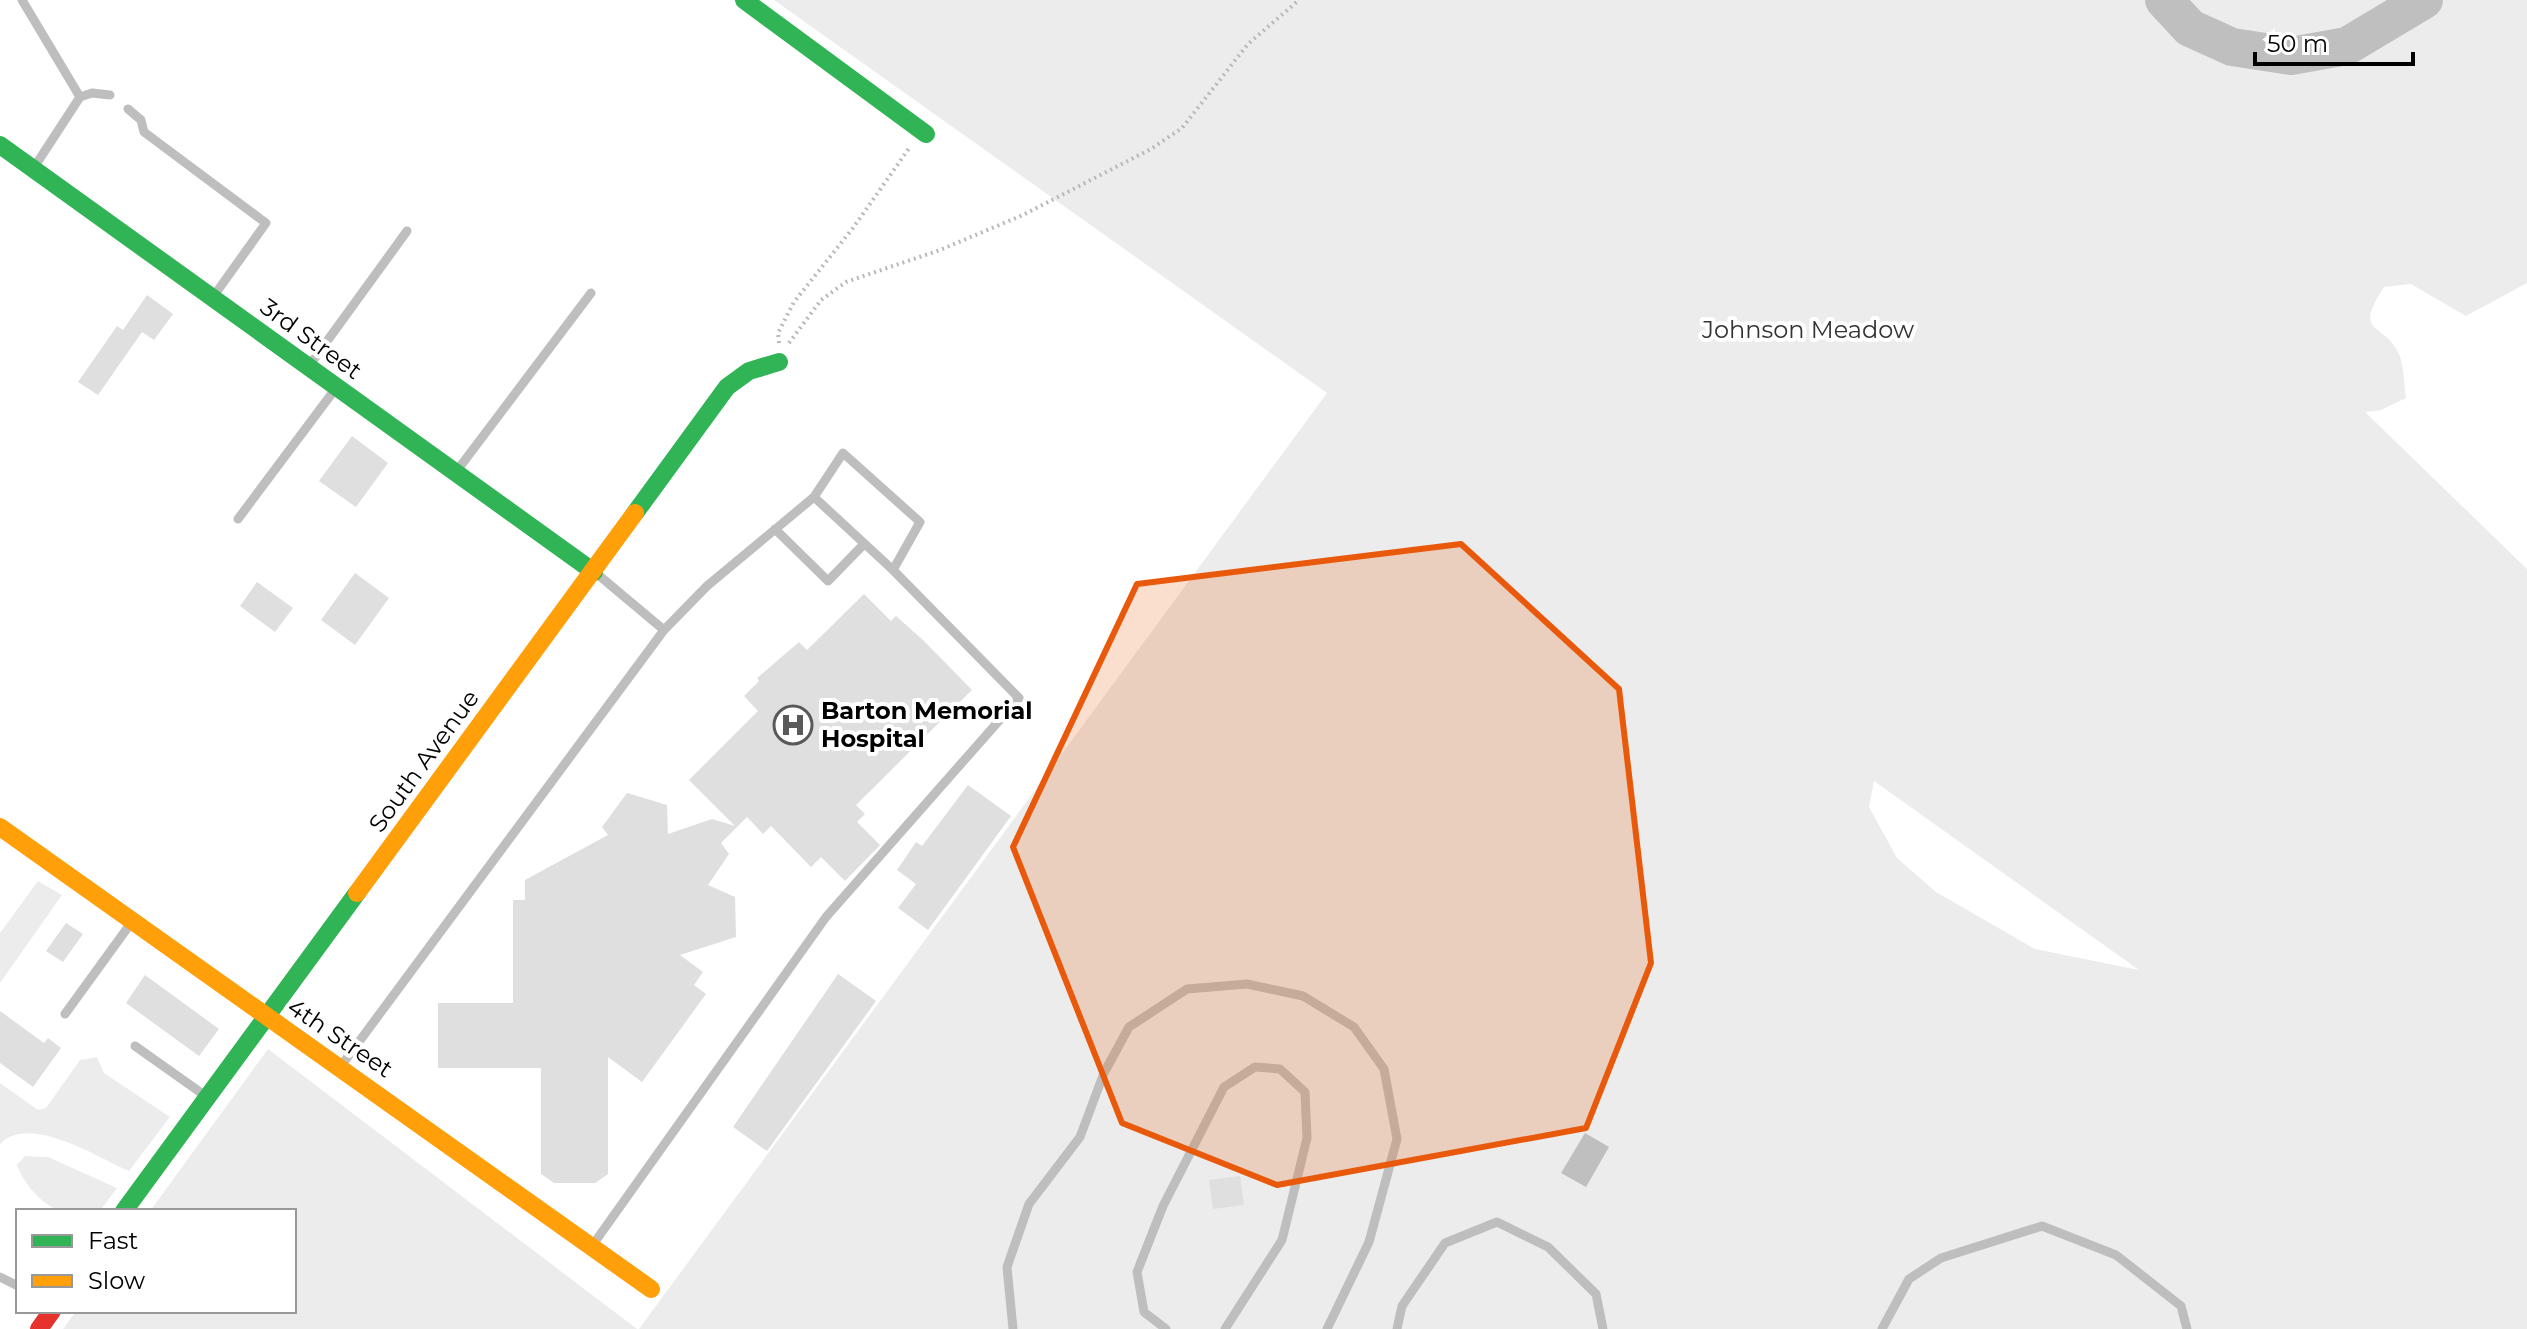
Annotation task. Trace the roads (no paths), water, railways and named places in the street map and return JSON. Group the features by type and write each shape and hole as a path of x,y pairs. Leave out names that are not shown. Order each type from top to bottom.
{"street":[{"path":"744,0 926,134"},
{"name":"3rd Street","path":"0,145 594,572"},
{"name":"South Avenue","path":"125,1209 727,387 749,371 779,362"},
{"name":"4th Street","path":"0,827 341,1066 651,1289"}],"lane":[{"path":"22,0 80,97"},
{"path":"33,169 80,97 92,93 110,95"},
{"path":"128,109 141,120 144,132 266,223 213,297"},
{"path":"309,366 407,231"},
{"path":"456,472 591,293"},
{"path":"238,519 336,388"},
{"path":"341,1066 664,630 707,586 814,497 843,453 920,522 893,570"},
{"path":"592,1246 826,917 1019,698 893,570 814,497"},
{"path":"775,529 828,581 864,544"},
{"path":"594,572 664,630"},
{"path":"65,1014 132,921"},
{"path":"1013,1329 1007,1267 1029,1204 1080,1137 1104,1073 1129,1027 1187,989 1247,984 1303,996 1354,1027 1384,1069 1397,1139 1369,1242 1327,1329"},
{"path":"135,1046 207,1097"},
{"path":"1166,1329 1144,1312 1137,1272 1163,1206 1224,1087 1255,1067 1280,1069 1305,1092 1307,1138 1282,1240 1225,1329"},
{"path":"1397,1329 1402,1306 1445,1243 1497,1222 1548,1247 1596,1294 1603,1329"},
{"path":"1882,1329 1909,1279 1941,1258 2042,1226 2116,1255 2181,1306 2187,1329"}],"waterway":[{"path":"2164,0 2190,28 2232,47 2291,56 2347,46 2424,0"}],"place":[{"name":"Barton Memorial Hospital","path":"793,725"}],"park label":[{"name":"Johnson Meadow","path":"1808,330"}]}
